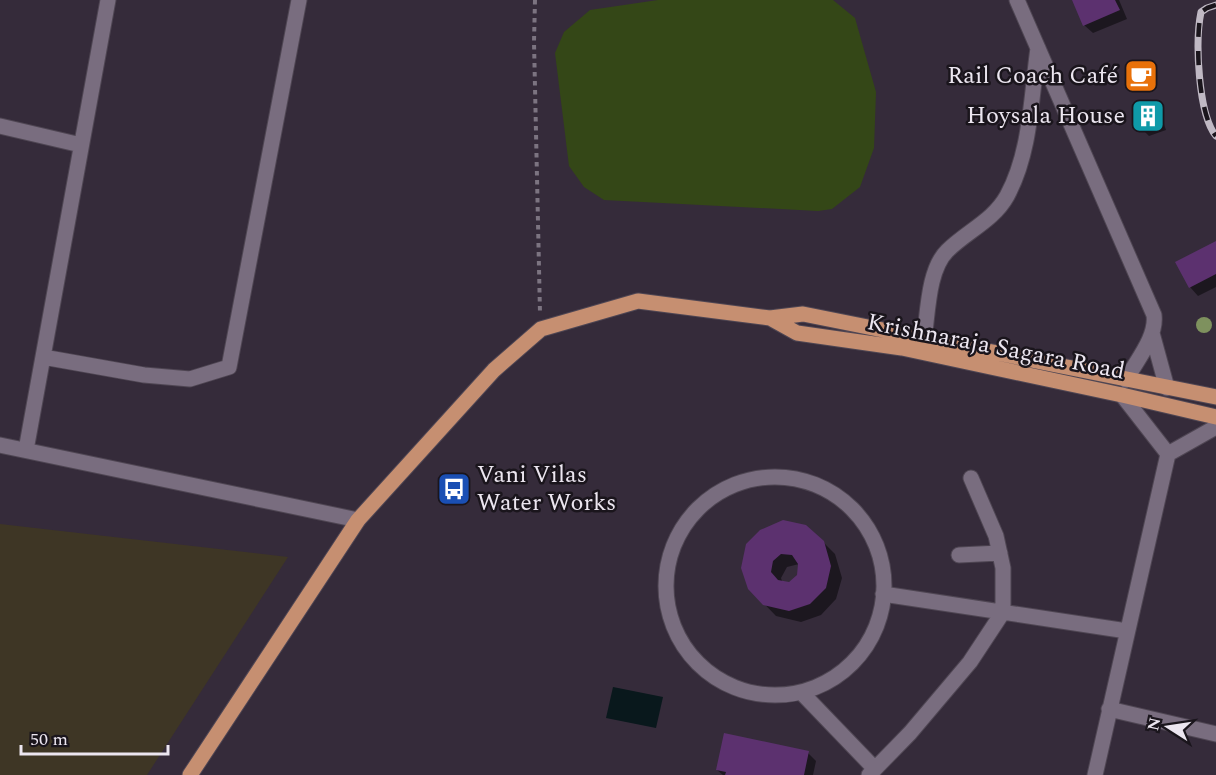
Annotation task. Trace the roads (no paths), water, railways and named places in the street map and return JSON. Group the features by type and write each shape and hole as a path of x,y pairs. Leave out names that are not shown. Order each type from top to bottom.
{"main road":[{"name":"Krishnaraja Sagara Road","path":"190,775 357,520 494,370 540,329 638,301 770,318 803,314 924,339 1124,387 1163,404 1216,417"},
{"name":"Krishnaraja Sagara Road","path":"770,318 797,333 902,348 1124,387 1167,388 1216,398"},
{"path":"1163,404 1167,388"}],"street":[{"path":"26,450 108,0"},
{"path":"43,357 144,375 190,379 229,367 299,0"},
{"path":"1017,0 1154,315 1155,324 1124,387 1168,454 1095,775"},
{"path":"924,339 934,274 945,252 996,213 1008,195 1023,161 1038,48"},
{"path":"0,126 81,145"},
{"path":"1152,333 1167,388"},
{"path":"1168,454 1216,427"},
{"path":"0,445 357,520"},
{"path":"773,477 805,481 825,489 843,500 858,515 870,533 878,552 883,573 883,594 872,636 846,669 828,682 801,692 767,696 726,685 700,666 680,641 671,621 666,600 666,579 669,557 677,537 704,503 741,482 773,477"},
{"path":"801,692 872,772 910,733 970,662 1003,612 1003,568 1000,553 996,537 971,478"},
{"path":"959,555 1000,553"},
{"path":"883,594 1127,632"},
{"path":"1109,709 1216,734"}],"railway":[{"path":"1216,5 1201,12 1198,41 1205,111 1216,136"}],"place":[{"name":"Rail Coach Café","path":"1141,76"},
{"name":"Hoysala House","path":"1148,116"},
{"name":"Vani Vilas Water Works","path":"454,489"}]}
